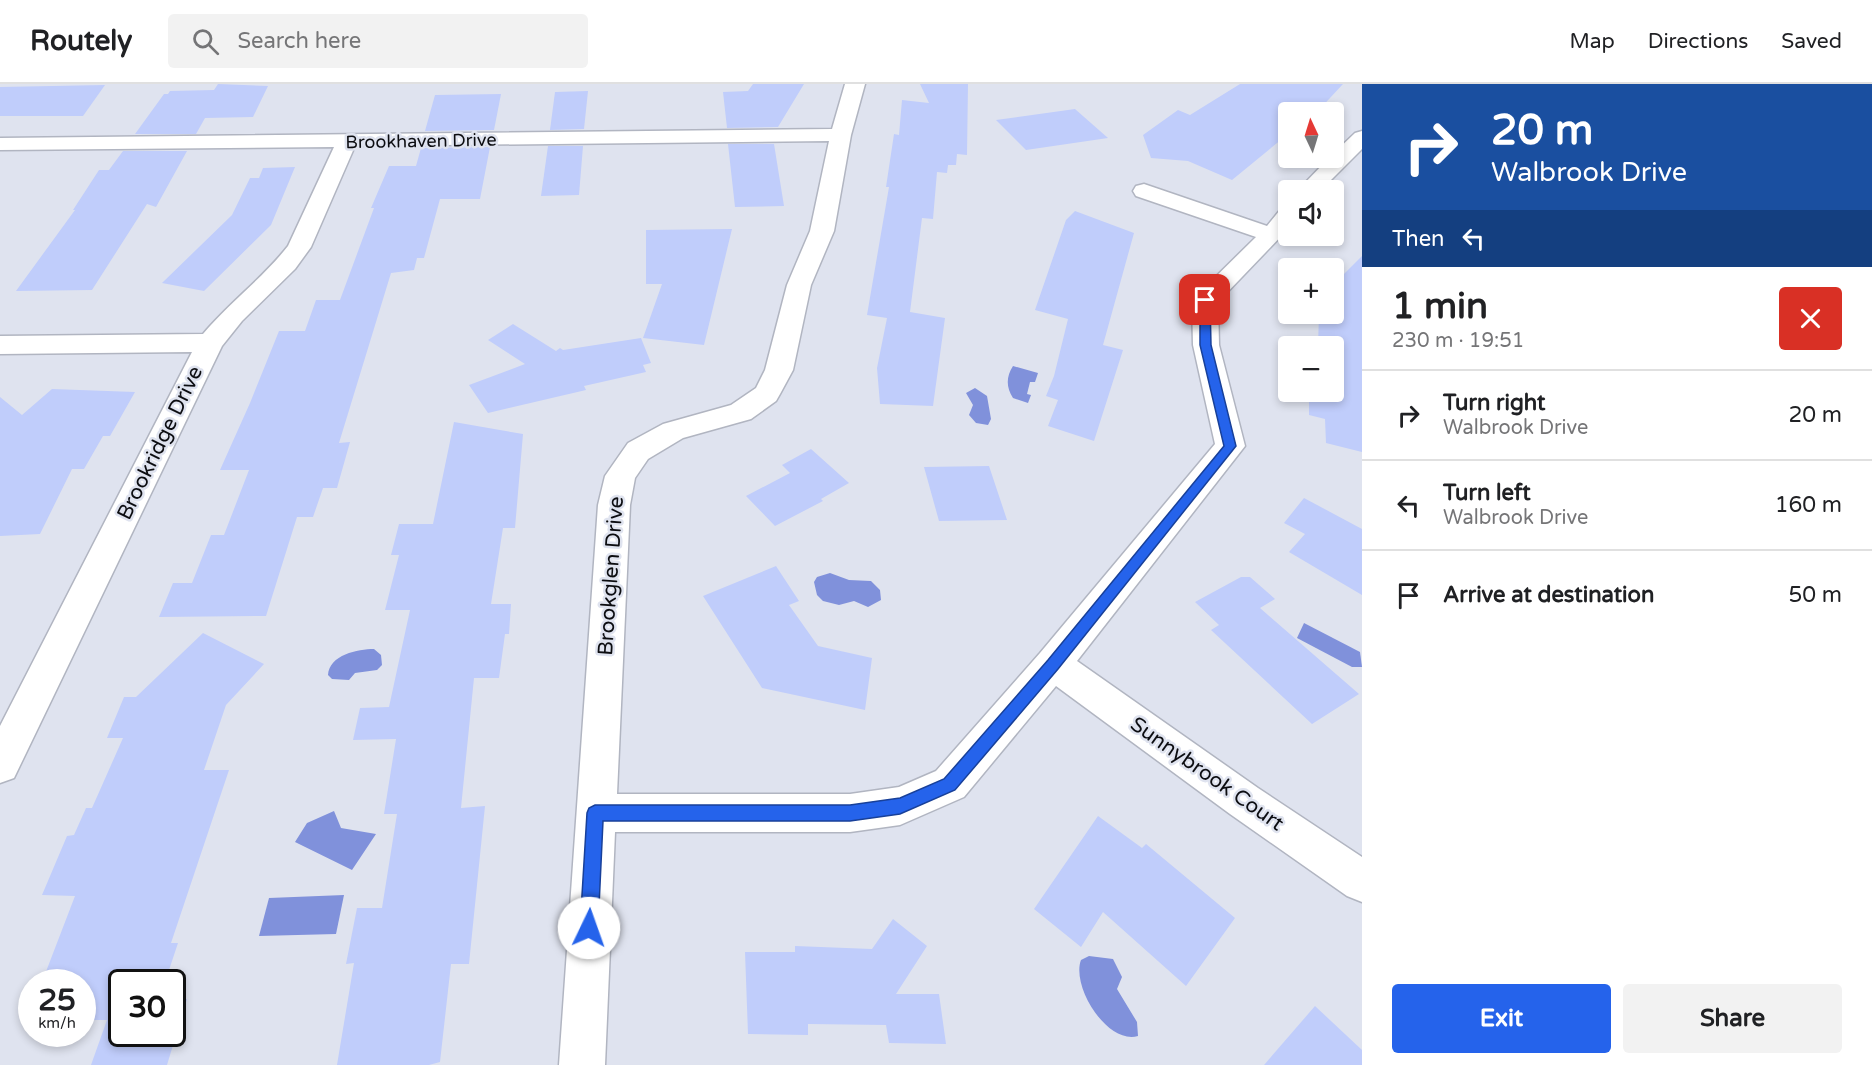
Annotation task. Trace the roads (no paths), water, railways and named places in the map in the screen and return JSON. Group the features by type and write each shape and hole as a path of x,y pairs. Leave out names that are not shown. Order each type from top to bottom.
{"street":[{"name":"Brookglen Drive","path":"582,1065 614,505 620,476 638,452 673,431 741,412 766,394 779,370 798,285 822,231 841,135 855,84"},
{"name":"Brookhaven Drive","path":"0,144 841,135"},
{"path":"1319,180 1362,137"},
{"name":"Brookridge Drive","path":"0,765 210,343 233,315 286,264 299,247 347,142"},
{"path":"1144,191 1278,224"},
{"path":"595,813 850,813 900,806 950,784 1053,664 1230,446 1206,345 1205,300 1278,227"},
{"path":"0,345 210,343"},
{"name":"Sunnybrook Court","path":"1053,664 1244,801 1362,881"}],"water":[{"path":"1013,366 1038,373 1035,382 1030,382 1027,394 1031,395 1028,403 1013,398 1009,390 1008,378"},
{"path":"975,388 987,396 991,419 988,425 976,423 969,415 973,405 966,393"},
{"path":"830,573 849,580 871,581 880,590 881,600 868,607 854,601 839,605 823,601 817,595 814,582 817,577"},
{"path":"1304,623 1360,652 1362,667 1352,667 1297,638"},
{"path":"374,649 381,655 382,665 377,670 355,673 349,680 332,679 328,675 333,662 345,654"},
{"path":"334,811 341,828 376,834 352,870 295,842 307,823"},
{"path":"344,895 336,934 259,936 269,898"},
{"path":"1089,956 1113,959 1122,977 1117,989 1137,1022 1138,1036 1126,1036 1115,1032 1104,1023 1086,998 1079,971 1081,960"}]}
